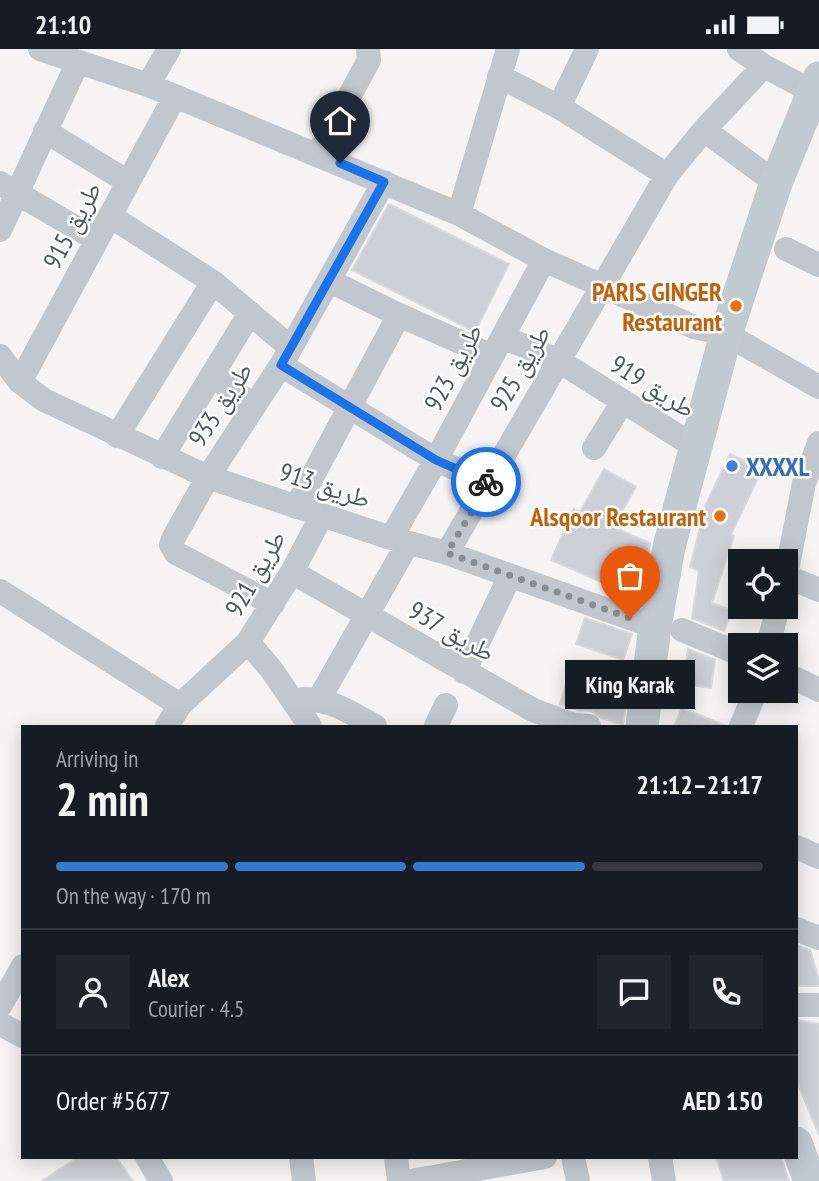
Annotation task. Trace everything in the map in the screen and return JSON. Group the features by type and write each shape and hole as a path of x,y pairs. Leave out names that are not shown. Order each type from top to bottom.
{"street":[{"path":"40,49 148,85 318,153 459,214 544,260 694,327 726,334 819,387"},
{"path":"148,85 169,49"},
{"path":"318,153 369,60 368,49"},
{"path":"459,214 508,49"},
{"path":"559,107 587,49"},
{"path":"642,725 668,628 669,547 726,334 776,183 817,88 764,66 739,49"},
{"path":"0,230 8,188 45,131 78,62"},
{"name":"طريق 925","path":"447,553 667,175 704,130 764,66"},
{"path":"499,76 559,107 667,175"},
{"name":"طريق 915","path":"20,382 175,96"},
{"path":"704,130 776,183"},
{"path":"45,131 128,182"},
{"path":"110,216 213,282 243,307 286,357 384,182"},
{"path":"8,188 97,240"},
{"path":"786,249 819,265"},
{"name":"طريق 923","path":"319,699 365,615 436,460 544,260"},
{"name":"طريق 919","path":"330,281 399,315 497,347 559,361 697,448"},
{"path":"117,436 213,282"},
{"path":"162,457 212,375 243,307"},
{"name":"طريق 921","path":"296,507 399,315"},
{"name":"طريق 913","path":"0,356 20,382 44,400 208,477 400,541 447,553 728,650"},
{"name":"طريق 933","path":"273,604 176,552 172,545 208,477 286,357 349,409 436,460 489,483"},
{"path":"212,375 254,406"},
{"path":"594,447 622,403"},
{"path":"794,549 812,486 819,443"},
{"name":"طريق 921","path":"309,725 248,642 292,572 322,515"},
{"name":"طريق 937","path":"292,572 464,672 531,718 574,725"},
{"path":"464,672 510,576"},
{"path":"798,581 819,590"},
{"path":"0,591 180,705"},
{"path":"168,725 180,705 248,642"},
{"path":"798,680 819,690"},
{"path":"292,699 319,699 337,704 373,725"},
{"path":"741,725 750,703"},
{"path":"798,848 819,857"},
{"path":"798,930 819,938"},
{"path":"0,1006 21,969"},
{"path":"798,1005 819,1005"},
{"path":"0,1024 21,1034"},
{"path":"798,1148 810,1181"},
{"path":"148,1159 161,1181"},
{"path":"301,1159 304,1181"},
{"path":"396,1159 399,1181"},
{"path":"411,1181 534,1159"},
{"path":"573,1159 578,1181"},
{"path":"660,1159 664,1181"}],"building":[{"path":"389,204 509,264 475,332 352,270"},
{"path":"730,454 762,470 731,534 734,536 712,603 728,609 729,619 724,631 692,618 699,571 690,567 702,520 699,519"},
{"path":"604,469 636,487 613,527 650,543 640,587 622,591 551,560 574,509 580,512"},
{"path":"585,618 632,634 623,660 576,644"},
{"path":"688,649 715,660 711,688 683,684"},
{"path":"566,684 626,702 623,725 601,718 591,711 560,704"},
{"path":"682,708 724,725 674,725"},
{"path":"798,946 810,950 819,986 798,986"},
{"path":"798,1020 819,1024 819,1135 798,1084"},
{"path":"75,1159 117,1159 133,1181 42,1181"},
{"path":"717,1159 782,1159 789,1181 724,1181"}],"way so far":[{"path":"486,482 489,483 447,553 630,618"}],"place":[{"name":"PARIS GINGER Restaurant","path":"736,306"},
{"name":"XXXXL","path":"732,466"},
{"name":"Alsqoor Restaurant","path":"720,516"},
{"name":"King Karak","path":"630,618"}],"route":[{"path":"340,163 384,182 281,365 436,460 486,482"}]}
